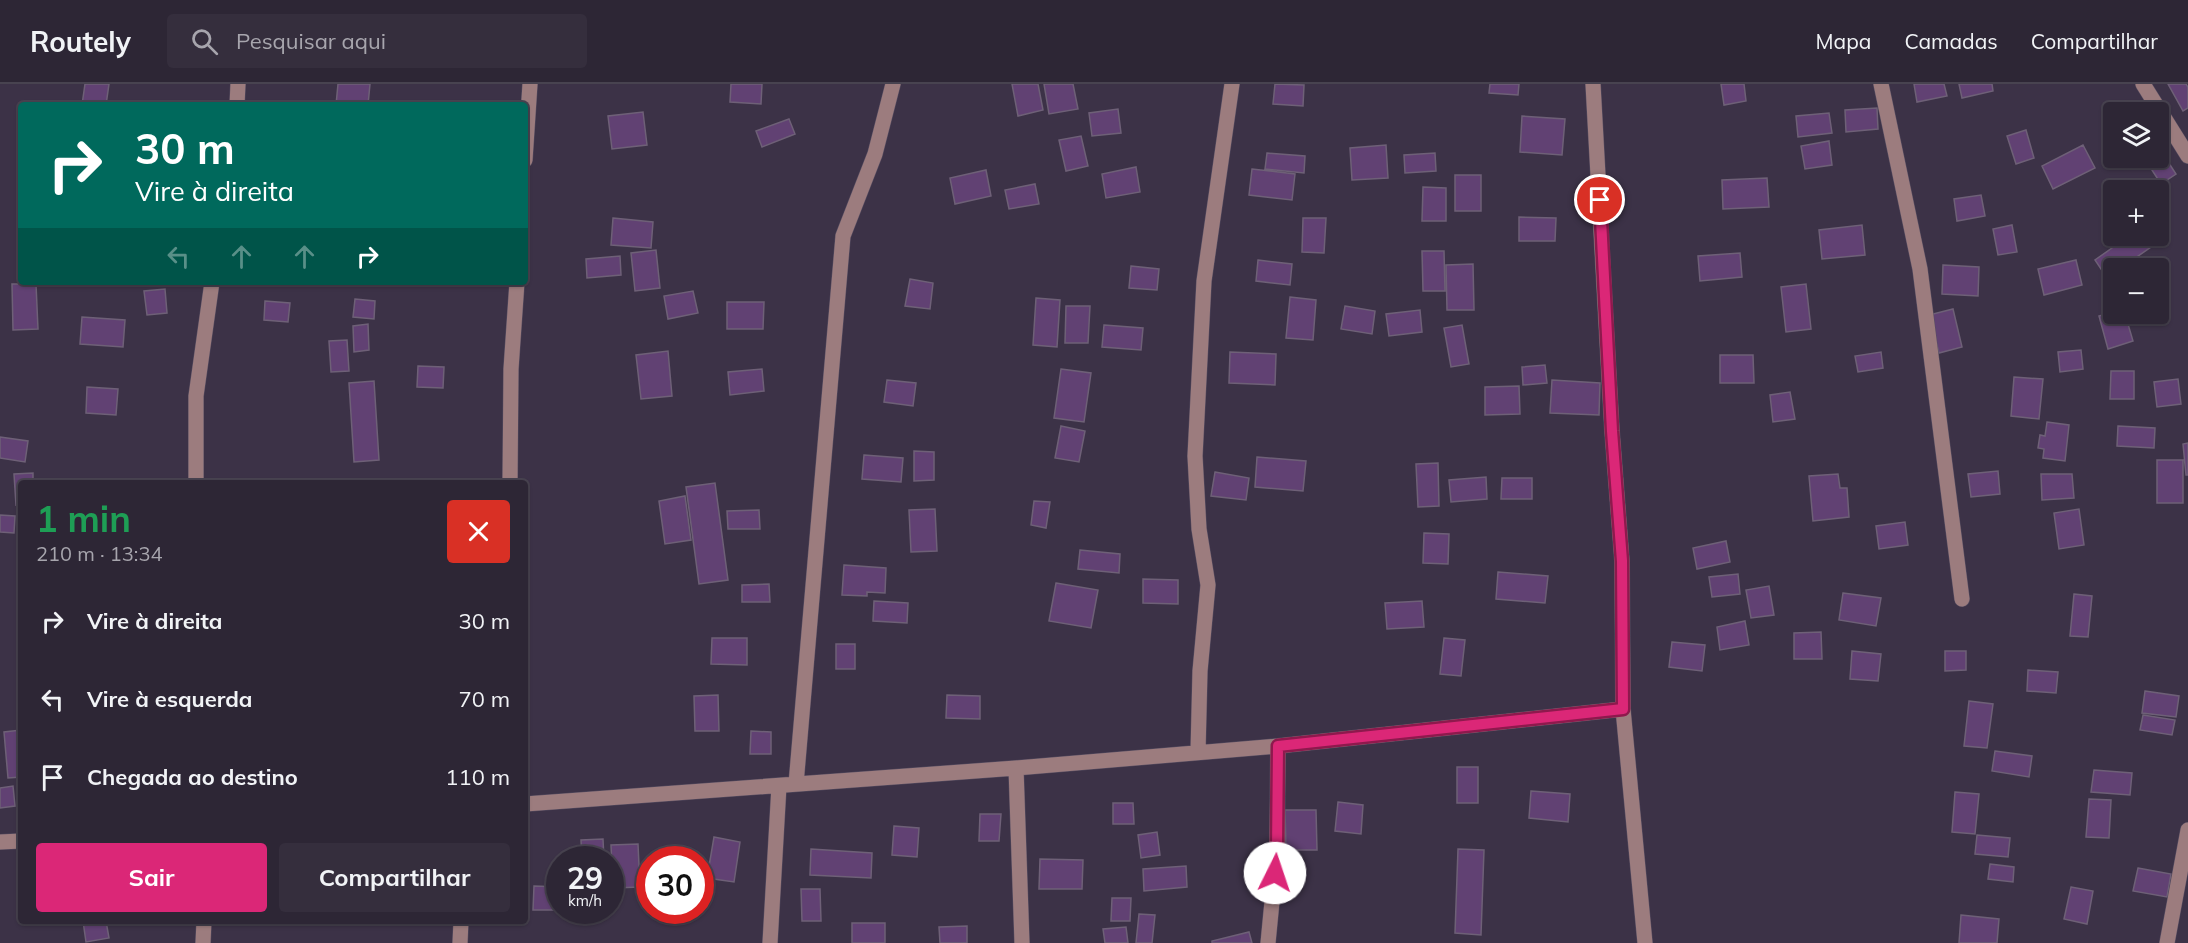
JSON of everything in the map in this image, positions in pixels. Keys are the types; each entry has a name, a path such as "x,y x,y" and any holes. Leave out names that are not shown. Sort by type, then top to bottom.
{"street":[{"path":"237,102 238,84"},
{"path":"528,114 530,84"},
{"path":"796,784 843,236 875,154 893,84"},
{"path":"1198,752 1200,671 1208,585 1199,529 1195,456 1201,328 1204,281 1232,84"},
{"path":"1593,84 1612,431 1622,561 1623,709 1645,943"},
{"path":"1881,84 1920,269 1962,599"},
{"path":"2143,84 2188,156"},
{"path":"196,480 196,396 212,285"},
{"path":"510,480 510,369 517,285"},
{"path":"528,804 1016,768 1278,746 1623,709"},
{"path":"1269,943 1277,850 1278,746"},
{"path":"1016,768 1022,943"},
{"path":"770,943 778,786"},
{"path":"2167,943 2188,830"},
{"path":"0,842 18,841"},
{"path":"203,943 204,924"},
{"path":"460,943 462,924"}],"building":[{"path":"85,84 109,84 106,102 82,102"},
{"path":"338,84 370,84 368,102 336,102"},
{"path":"731,84 762,84 761,104 730,102"},
{"path":"1012,84 1038,84 1043,110 1018,116"},
{"path":"1044,84 1073,84 1078,109 1049,114"},
{"path":"1275,84 1304,85 1303,106 1273,104"},
{"path":"1490,84 1519,84 1518,95 1489,93"},
{"path":"1721,84 1744,84 1746,101 1724,105"},
{"path":"1914,84 1944,84 1947,96 1917,102"},
{"path":"1959,84 1992,84 1993,91 1962,98"},
{"path":"2168,84 2186,84 2188,108 2183,111"},
{"path":"1877,108 1878,129 1846,132 1845,110"},
{"path":"1118,109 1121,133 1092,136 1089,113"},
{"path":"643,112 647,145 612,149 608,116"},
{"path":"1829,113 1832,133 1798,137 1796,116"},
{"path":"1522,116 1565,119 1562,155 1520,152"},
{"path":"789,119 795,134 762,147 756,131"},
{"path":"2026,130 2034,158 2016,164 2007,136"},
{"path":"1081,136 1088,166 1066,171 1059,140"},
{"path":"1829,141 1832,165 1805,169 1801,146"},
{"path":"1386,145 1388,178 1352,180 1350,148"},
{"path":"2083,145 2095,168 2053,189 2042,166"},
{"path":"1267,153 1305,156 1304,173 1265,169"},
{"path":"1435,153 1436,171 1405,173 1404,155"},
{"path":"2169,163 2176,174 2167,180 2158,180 2151,168 2169,168"},
{"path":"1136,167 1140,192 1106,198 1102,174"},
{"path":"1252,169 1295,174 1292,200 1249,195"},
{"path":"986,170 991,196 955,204 950,178"},
{"path":"1455,175 1481,175 1481,211 1455,211"},
{"path":"1767,178 1769,207 1723,209 1722,180"},
{"path":"1035,184 1039,204 1009,209 1005,190"},
{"path":"1423,187 1446,188 1446,221 1422,221"},
{"path":"1981,195 1985,216 1957,221 1954,199"},
{"path":"1519,217 1556,218 1555,241 1519,241"},
{"path":"613,218 653,222 651,248 611,245"},
{"path":"1303,218 1326,218 1324,253 1302,252"},
{"path":"1862,225 1865,255 1822,259 1819,230"},
{"path":"2012,225 2017,252 1998,255 1993,229"},
{"path":"2115,246 2151,247 2135,258 2103,258 2103,272 2095,260"},
{"path":"656,250 660,288 635,291 631,253"},
{"path":"1422,251 1444,251 1445,291 1423,291"},
{"path":"1740,253 1742,277 1700,281 1698,256"},
{"path":"620,256 621,275 587,278 586,259"},
{"path":"1258,260 1292,264 1290,285 1256,281"},
{"path":"2076,260 2082,285 2044,295 2038,269"},
{"path":"1473,264 1474,310 1447,310 1446,265"},
{"path":"1943,265 1979,267 1978,296 1942,294"},
{"path":"1131,266 1159,269 1157,290 1129,288"},
{"path":"910,279 933,283 930,309 905,306"},
{"path":"12,284 36,285 38,329 13,330"},
{"path":"1806,284 1811,329 1786,332 1781,287"},
{"path":"165,289 167,313 147,315 144,291"},
{"path":"693,291 698,313 668,319 664,296"},
{"path":"1290,297 1316,300 1313,340 1286,338"},
{"path":"1036,298 1060,300 1057,347 1033,345"},
{"path":"355,299 375,301 374,319 353,317"},
{"path":"265,301 290,303 288,322 264,320"},
{"path":"727,302 764,302 763,329 727,329"},
{"path":"1066,306 1090,306 1088,343 1065,343"},
{"path":"1345,306 1375,311 1372,334 1341,329"},
{"path":"1953,309 1962,347 1939,353 1929,315"},
{"path":"1420,310 1422,332 1389,336 1386,314"},
{"path":"2103,315 2103,324 2128,324 2133,341 2108,349 2099,316"},
{"path":"82,317 125,320 123,347 80,344"},
{"path":"368,324 369,350 354,352 353,326"},
{"path":"1104,325 1143,328 1141,350 1102,347"},
{"path":"1462,325 1469,364 1451,367 1444,328"},
{"path":"347,340 349,371 331,372 329,341"},
{"path":"2081,350 2083,369 2060,372 2058,352"},
{"path":"668,351 672,396 641,399 636,355"},
{"path":"1230,352 1276,354 1275,385 1229,383"},
{"path":"1881,352 1883,368 1858,372 1855,356"},
{"path":"1720,355 1753,355 1754,383 1720,383"},
{"path":"1545,365 1547,383 1523,385 1522,367"},
{"path":"418,366 444,367 443,388 417,387"},
{"path":"762,369 764,391 730,395 728,372"},
{"path":"1061,369 1091,373 1084,422 1054,418"},
{"path":"2111,371 2134,371 2134,399 2110,399"},
{"path":"2014,377 2043,379 2039,419 2011,416"},
{"path":"2178,379 2181,404 2157,407 2154,382"},
{"path":"887,380 916,383 913,406 884,402"},
{"path":"1552,380 1600,383 1599,415 1550,413"},
{"path":"374,381 379,460 354,462 349,383"},
{"path":"1519,386 1520,414 1485,415 1485,387"},
{"path":"87,387 118,389 116,415 86,413"},
{"path":"1790,392 1795,419 1773,422 1770,395"},
{"path":"2047,422 2069,425 2065,461 2043,458 2044,449 2038,448 2040,435 2045,436"},
{"path":"1061,426 1085,431 1079,462 1055,458"},
{"path":"2118,426 2155,428 2154,448 2117,446"},
{"path":"0,437 28,441 25,462 0,458"},
{"path":"2188,443 2188,475 2186,475 2183,444"},
{"path":"914,451 934,452 934,480 914,481"},
{"path":"864,455 903,458 901,482 862,479"},
{"path":"1257,457 1306,461 1303,491 1255,487"},
{"path":"2157,460 2183,460 2183,503 2157,503"},
{"path":"1438,463 1439,506 1418,507 1416,464"},
{"path":"1998,471 2000,494 1971,497 1968,474"},
{"path":"1215,472 1249,478 1246,500 1211,496"},
{"path":"33,473 33,480 18,480 18,505 16,505 14,474"},
{"path":"1838,474 1840,488 1847,488 1849,517 1813,521 1809,476"},
{"path":"2041,474 2072,474 2074,498 2042,500"},
{"path":"1486,477 1487,499 1451,502 1449,480"},
{"path":"1502,478 1532,478 1532,499 1501,499"},
{"path":"715,483 728,580 699,584 686,487"},
{"path":"685,496 691,540 665,544 659,501"},
{"path":"1034,501 1050,502 1046,528 1031,525"},
{"path":"935,509 937,551 911,552 909,510"},
{"path":"2079,509 2084,545 2059,549 2054,513"},
{"path":"759,510 760,529 728,529 727,511"},
{"path":"0,515 15,516 14,533 0,532"},
{"path":"1905,522 1908,545 1879,549 1876,526"},
{"path":"1424,533 1449,534 1448,564 1423,563"},
{"path":"1726,541 1730,562 1697,569 1693,548"},
{"path":"1080,550 1120,554 1119,573 1078,569"},
{"path":"844,565 886,568 885,593 867,592 867,596 842,595"},
{"path":"1498,572 1548,576 1545,603 1496,599"},
{"path":"1738,574 1740,594 1712,597 1709,577"},
{"path":"1143,579 1178,580 1178,604 1143,603"},
{"path":"1056,583 1098,590 1091,628 1049,621"},
{"path":"769,584 770,602 742,602 742,585"},
{"path":"1769,586 1774,615 1751,618 1746,590"},
{"path":"1843,593 1881,598 1876,626 1839,620"},
{"path":"2074,594 2092,596 2088,637 2070,636"},
{"path":"874,601 908,603 907,623 873,621"},
{"path":"1422,601 1424,627 1387,629 1385,603"},
{"path":"1745,621 1749,645 1720,650 1717,627"},
{"path":"1821,632 1822,659 1794,659 1794,633"},
{"path":"712,638 747,638 747,665 711,664"},
{"path":"1444,638 1465,640 1461,676 1440,674"},
{"path":"1672,642 1705,645 1702,671 1669,667"},
{"path":"836,644 855,644 855,669 836,669"},
{"path":"1852,651 1881,654 1878,681 1850,679"},
{"path":"1945,651 1966,651 1966,670 1945,671"},
{"path":"2028,670 2058,672 2056,693 2027,691"},
{"path":"2145,691 2179,696 2176,717 2142,713"},
{"path":"718,695 719,731 695,731 694,696"},
{"path":"947,695 980,696 980,719 946,718"},
{"path":"1969,701 1993,704 1987,748 1964,746"},
{"path":"2143,715 2175,720 2172,735 2140,730"},
{"path":"18,730 18,777 8,778 4,732"},
{"path":"751,731 771,732 771,754 750,754"},
{"path":"1995,751 2032,756 2029,777 1992,771"},
{"path":"1457,767 1478,767 1478,803 1457,803"},
{"path":"2094,770 2132,773 2130,795 2091,792"},
{"path":"13,786 15,806 0,808 0,788"},
{"path":"1531,791 1570,794 1568,822 1529,818"},
{"path":"1955,792 1979,794 1975,834 1952,832"},
{"path":"2089,799 2111,800 2109,838 2086,837"},
{"path":"1338,802 1363,805 1361,834 1335,831"},
{"path":"1113,803 1133,803 1134,824 1113,824"},
{"path":"1285,810 1316,810 1317,850 1286,850"},
{"path":"980,814 1001,814 999,841 979,841"},
{"path":"894,826 919,828 917,857 892,855"},
{"path":"1157,832 1160,855 1141,858 1138,835"},
{"path":"1977,835 2010,838 2008,857 1975,854"},
{"path":"714,837 740,842 734,882 714,879"},
{"path":"603,839 603,846 581,846 581,840"},
{"path":"638,844 636,846 636,887 624,888 624,846 611,845"},
{"path":"811,849 872,853 871,878 810,875"},
{"path":"1458,849 1484,850 1481,935 1455,933"},
{"path":"1040,859 1083,860 1082,889 1039,889"},
{"path":"1990,864 2014,867 2013,882 1988,879"},
{"path":"1186,866 1187,887 1144,891 1143,869"},
{"path":"2138,868 2171,874 2167,897 2133,891"},
{"path":"534,886 546,886 546,910 533,910"},
{"path":"2071,887 2093,891 2087,924 2064,919"},
{"path":"801,889 820,889 821,921 802,921"},
{"path":"1112,898 1131,898 1130,921 1111,921"},
{"path":"1139,914 1155,915 1152,943 1136,943"},
{"path":"1961,915 1999,919 1997,943 1959,943"},
{"path":"852,923 885,923 885,943 852,943"},
{"path":"83,924 107,924 109,938 86,942"},
{"path":"967,926 967,943 940,943 939,927"},
{"path":"1126,927 1128,943 1105,943 1103,929"},
{"path":"1249,932 1252,943 1212,943 1212,941"}],"route":[{"path":"1275,873 1278,746 1623,709 1622,561 1612,431 1600,200"}]}
